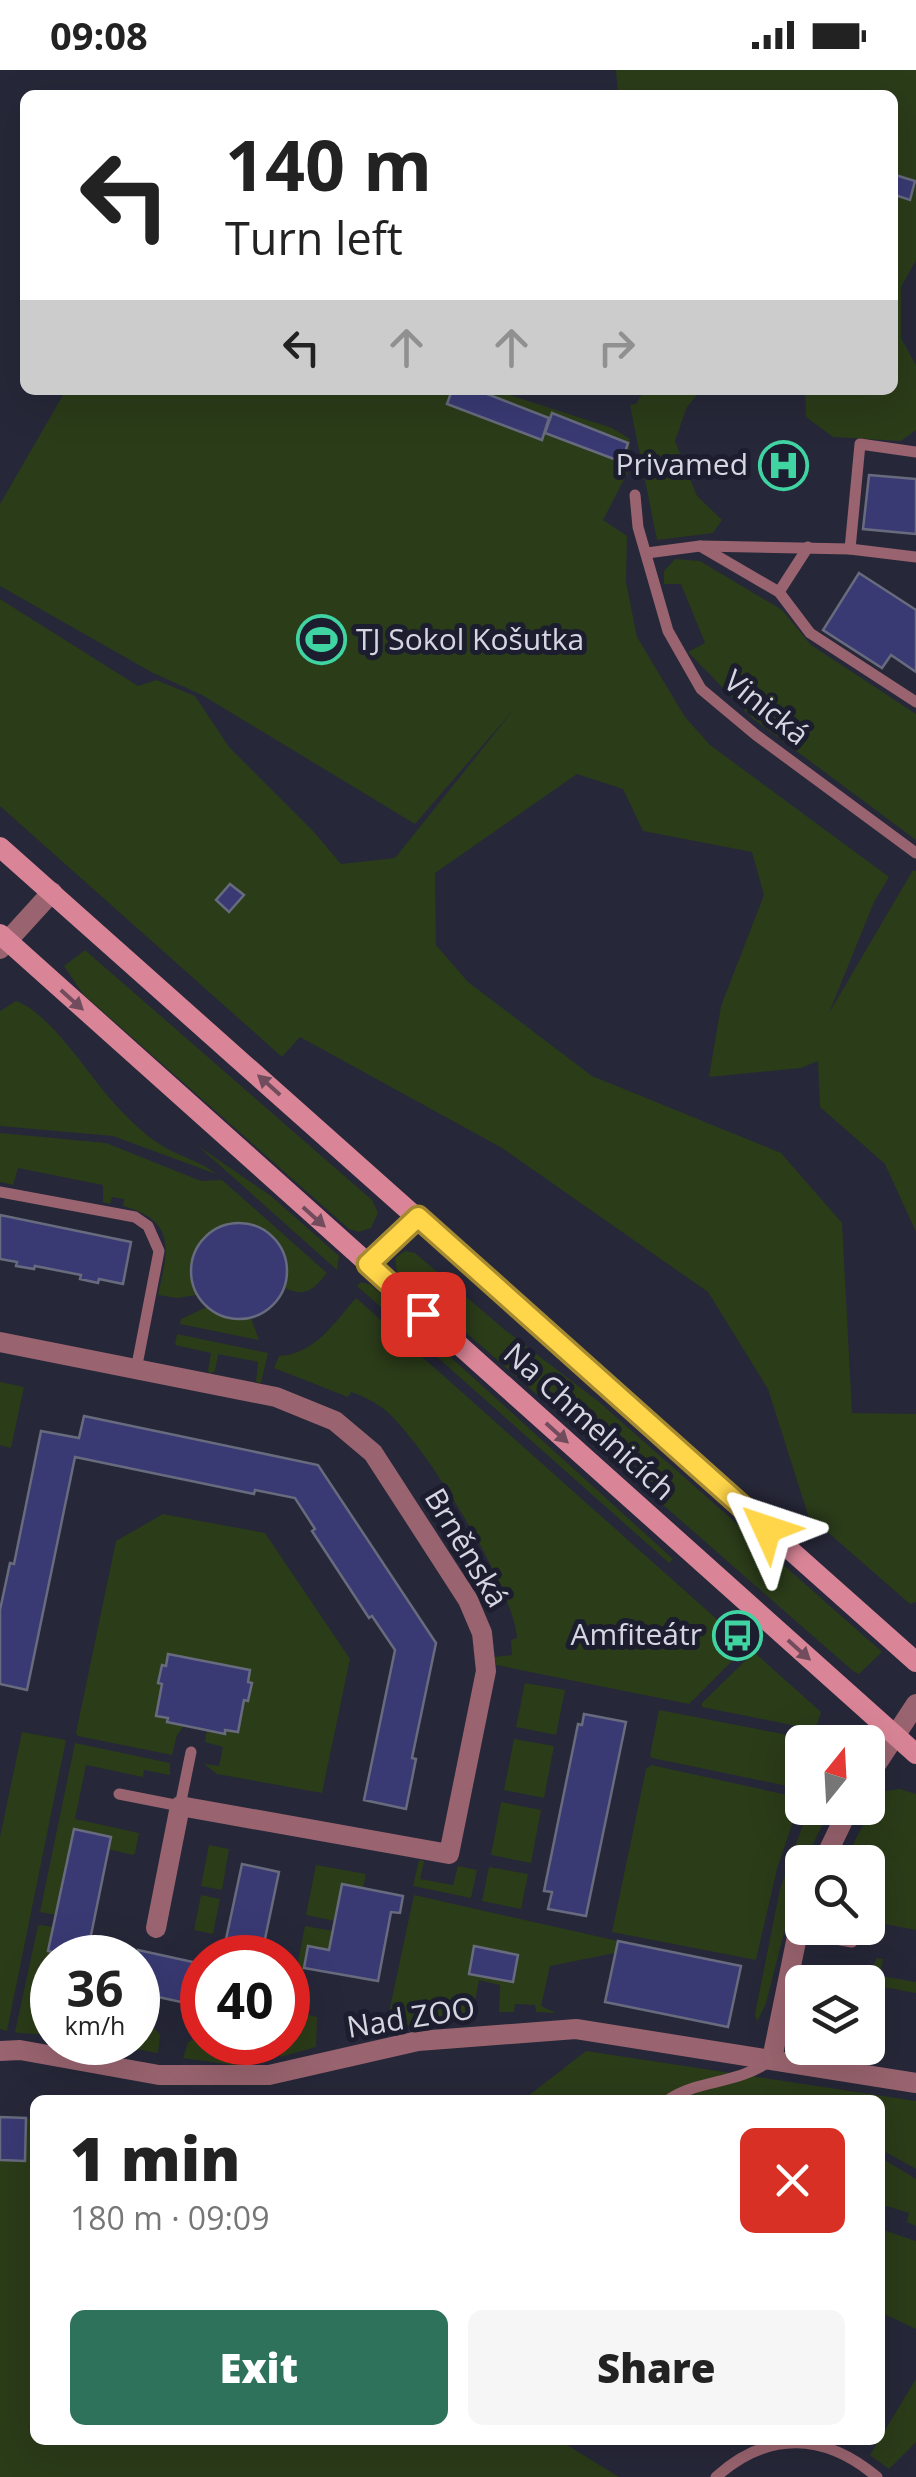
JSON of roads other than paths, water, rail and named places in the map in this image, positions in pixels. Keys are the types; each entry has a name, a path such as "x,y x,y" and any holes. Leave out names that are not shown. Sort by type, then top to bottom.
{"street":[{"name":"Na Chmelnicích","path":"0,847 916,1662"},
{"path":"2,942 52,892"},
{"name":"Na Chmelnicích","path":"2,942 916,1754"},
{"name":"Brněnská","path":"0,1342 276,1398 335,1420 373,1452 468,1600 482,1633 486,1671 449,1854 180,1806"},
{"path":"885,1749 916,1704"},
{"path":"156,1928 180,1806"},
{"path":"772,2060 794,1945"},
{"name":"Nad ZOO","path":"0,2050 159,2074 269,2075 418,2042 576,2030 916,2083"}],"lane":[{"path":"850,548 860,444 916,452"},
{"name":"Vinická","path":"635,495 638,526 668,631 701,688 756,735 916,854"},
{"path":"648,553 700,546 808,547 916,557"},
{"path":"700,546 779,592 810,633 916,702"},
{"path":"779,592 808,547"},
{"path":"0,1192 135,1217 148,1226 159,1251 136,1370"},
{"path":"368,1264 418,1217"},
{"path":"119,1794 180,1806 191,1752"},
{"path":"680,2095 736,2080 772,2060"},
{"path":"716,2477 756,2450 782,2445"},
{"path":"811,2445 842,2452 877,2477"}],"place":[{"name":"Privamed","path":"783,465"},
{"name":"TJ Sokol Košutka","path":"321,640"},
{"name":"Amfiteátr","path":"737,1635"}]}
